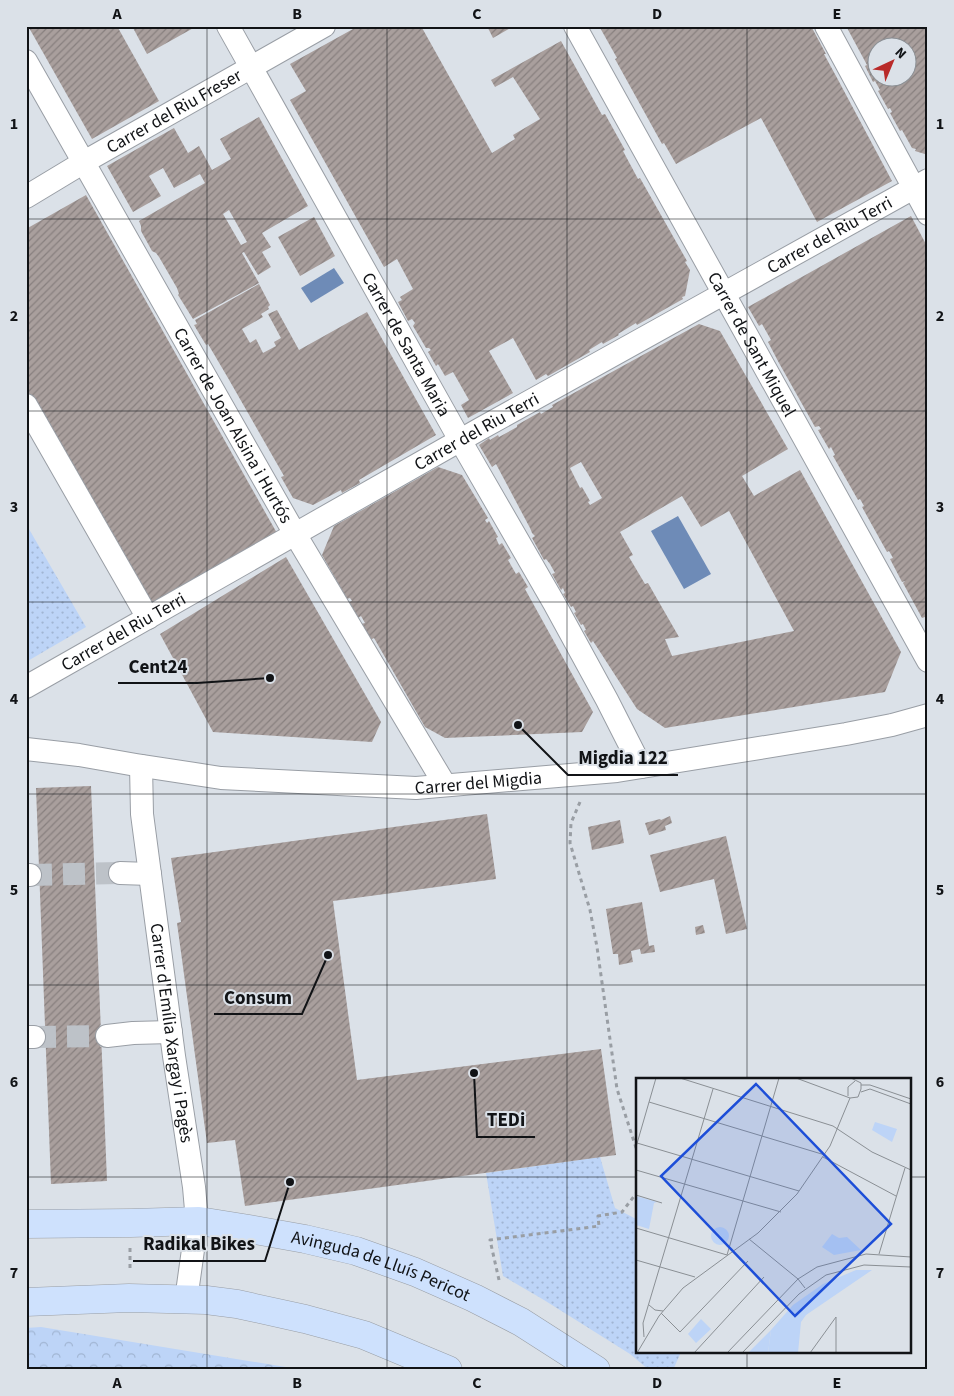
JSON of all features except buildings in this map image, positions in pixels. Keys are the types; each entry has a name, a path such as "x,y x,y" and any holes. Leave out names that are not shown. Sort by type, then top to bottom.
{"street":[{"name":"Carrer de Santa Maria","path":"228,26 460,440 559,612 607,700 641,768"},
{"name":"Carrer del Riu Freser","path":"26,198 84,162 324,26"},
{"name":"Carrer de Sant Miquel","path":"575,26 928,661"},
{"path":"826,26 921,184 928,214"},
{"name":"Carrer de Joan Alsina i Hurtós","path":"26,61 295,534 445,785"},
{"name":"Carrer del Riu Terri","path":"26,687 460,440 921,184"},
{"path":"26,405 148,618"},
{"name":"Carrer del Migdia","path":"26,749 79,755 222,778 416,788 641,768 846,734 928,715"},
{"name":"Carrer d'Emília Xargay i Pagès","path":"141,766 142,814 198,1221 186,1300"},
{"path":"120,873 150,874"},
{"path":"107,1036 171,1032"},
{"name":"Avinguda de Lluís Pericot","path":"26,1224 198,1221 249,1229 356,1251 415,1272 474,1298 521,1322 596,1370"},
{"path":"26,1302 129,1298 206,1300 237,1304 305,1319 364,1336 448,1370"}],"path":[{"path":"580,802 571,824 570,843 590,910 617,1090 636,1148"},
{"path":"506,1314 490,1240 599,1226 598,1216 622,1212 636,1194"},
{"path":"130,1246 130,1281"}],"green space":[{"path":"26,524 86,627 26,662"},
{"path":"600,1157 615,1208 636,1219 636,1354 680,1354 673,1370 649,1370 630,1354 503,1276 486,1173"},
{"path":"41,1327 304,1370 26,1370 26,1328"}],"shaded area":[{"path":"334,268 344,283 311,303 301,288"},
{"path":"678,516 711,574 684,589 651,531"}],"tunnel":[{"path":"30,875 120,873"},
{"path":"34,1037 107,1036"}],"place":[{"name":"Cent24","path":"270,678"},
{"name":"Migdia 122","path":"518,725"},
{"name":"Consum","path":"328,955"},
{"name":"TEDi","path":"474,1073"},
{"name":"Radikal Bikes","path":"290,1182"}]}
